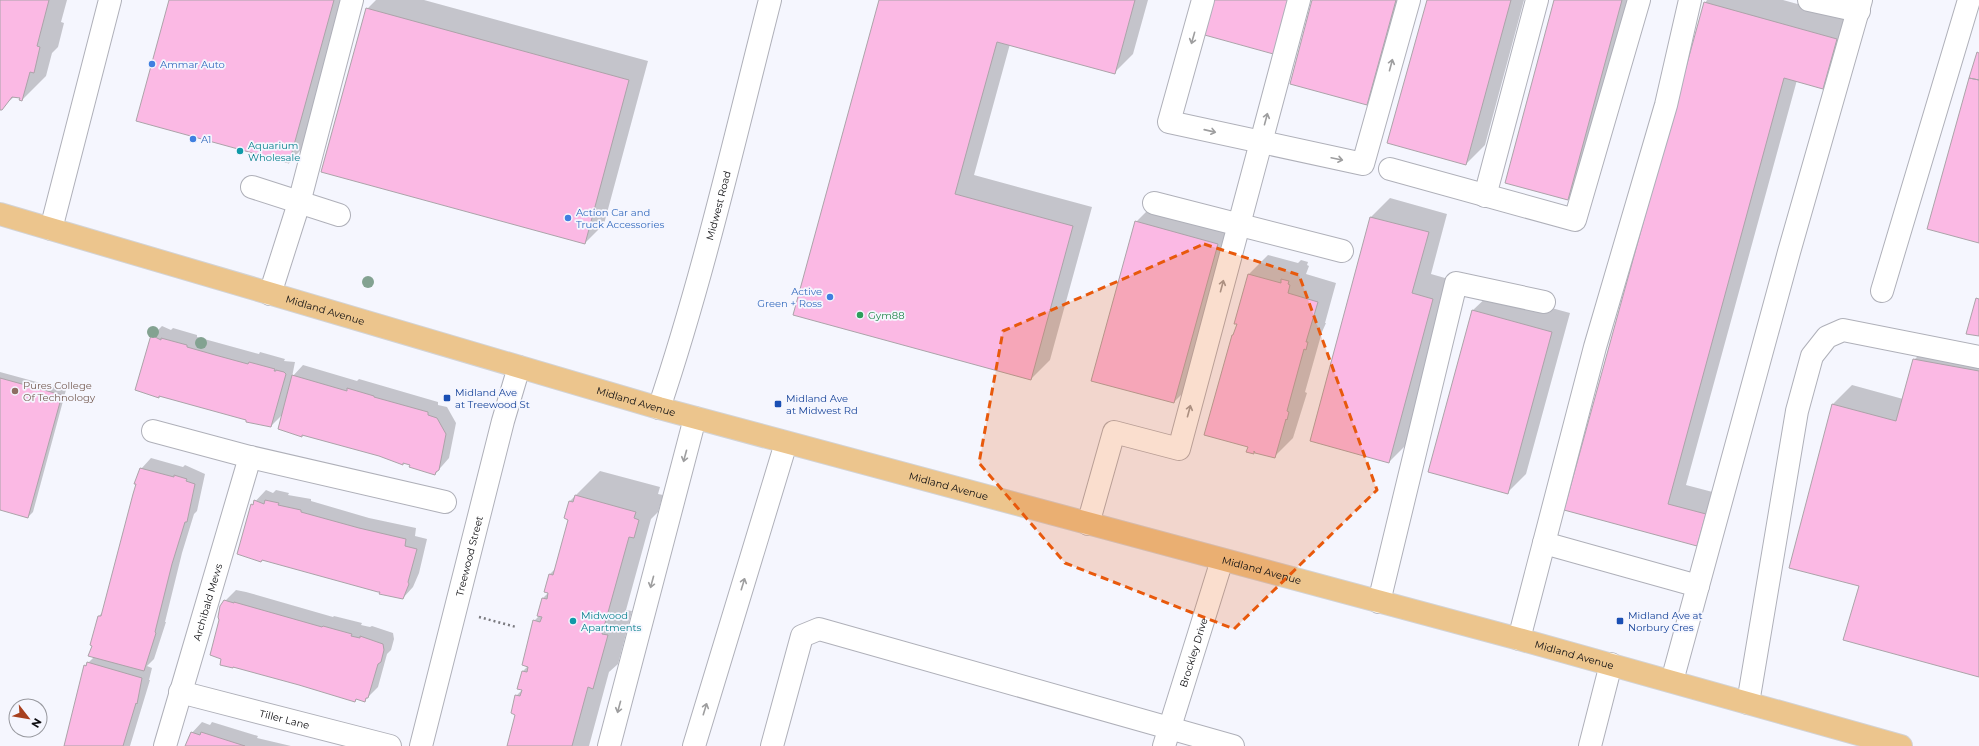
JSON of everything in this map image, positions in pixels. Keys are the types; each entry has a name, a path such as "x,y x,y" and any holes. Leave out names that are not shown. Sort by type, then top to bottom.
{"main road":[{"name":"Midland Avenue","path":"0,214 659,408 1611,664 1901,746"}],"street":[{"path":"51,229 110,0"},
{"path":"270,294 299,203 352,0"},
{"name":"Midwest Road","path":"659,408 681,344 711,236 770,0"},
{"path":"1203,0 1169,122 1260,143 1363,164 1409,0"},
{"path":"1088,524 1114,432 1179,449 1299,0"},
{"path":"1485,196 1537,0"},
{"path":"1390,169 1575,220 1639,0"},
{"path":"1519,639 1595,347 1666,105 1690,0"},
{"path":"1672,681 1789,252 1860,5 1809,0"},
{"path":"1882,291 1969,0"},
{"path":"252,188 339,215"},
{"path":"1154,203 1342,251"},
{"path":"1379,602 1456,282 1544,302"},
{"path":"1748,703 1797,411 1812,356 1827,337 1843,330 1979,357"},
{"name":"Treewood Street","path":"421,746 503,421 519,367"},
{"path":"609,746 695,418"},
{"path":"153,431 250,457 445,502"},
{"path":"694,746 786,443"},
{"name":"Archibald Mews","path":"165,746 250,457"},
{"path":"1544,543 1698,586"},
{"name":"Brockley Drive","path":"1167,737 1222,560"},
{"path":"772,746 802,636 819,630 1167,737 1233,746"},
{"path":"1590,746 1611,664"},
{"name":"Tiller Lane","path":"180,692 390,746"}],"path":[{"path":"455,610 516,626"}],"highlighted area":[{"path":"1204,244 1299,275 1377,490 1234,629 1065,563 979,463 1003,331"}],"building":[{"path":"0,0 49,0 37,46 40,47 34,73 30,72 22,101 19,100 20,98 12,97 2,110 0,110"},
{"path":"169,0 334,0 289,163 136,121"},
{"path":"879,0 1135,0 1115,74 997,42 955,194 1073,226 1031,380 793,315"},
{"path":"1210,0 1292,0 1277,55 1201,34"},
{"path":"1312,0 1396,0 1367,105 1290,84"},
{"path":"1427,0 1511,0 1466,165 1387,143"},
{"path":"1554,0 1622,0 1568,200 1505,183"},
{"path":"1704,2 1837,39 1823,89 1784,78 1668,504 1706,514 1697,546 1564,510"},
{"path":"366,8 629,80 585,244 321,172"},
{"path":"1977,52 1979,53 1979,80 1969,78"},
{"path":"1969,78 1979,80 1979,243 1927,229"},
{"path":"1370,217 1429,232 1412,293 1433,299 1389,463 1310,441"},
{"path":"1135,221 1218,244 1174,403 1091,381"},
{"path":"1248,274 1281,283 1281,279 1289,281 1288,284 1290,285 1288,293 1318,302 1306,342 1308,342 1306,350 1304,349 1287,411 1289,412 1287,420 1286,419 1275,458 1255,453 1254,451 1254,454 1246,452 1248,447 1204,435 1232,335 1237,324 1234,324"},
{"path":"1976,298 1979,299 1979,336 1966,334"},
{"path":"1472,310 1552,332 1508,494 1428,472"},
{"path":"151,335 161,340 161,338 215,355 248,364 249,362 275,369 274,371 284,372 286,374 271,427 246,422 246,420 159,396 159,398 135,390"},
{"path":"1913,359 1979,371 1979,677 1843,640 1859,586 1789,568 1832,404 1896,421"},
{"path":"292,375 347,391 347,388 428,412 428,415 437,418 446,434 439,470 435,475 409,467 410,465 403,463 403,465 379,456 302,435 302,437 278,429"},
{"path":"0,378 62,395 28,518 0,510"},
{"path":"140,468 174,477 174,475 187,479 186,481 195,484 187,522 185,522 172,564 155,632 156,633 144,671 88,656 92,646 90,645 98,616 101,616 136,484 134,484"},
{"name":"Midwood Apartments","path":"575,495 636,512 634,518 639,520 634,538 629,537 602,634 608,635 593,689 588,687 572,746 507,746 515,715 511,713 515,695 520,696 522,690 517,689 522,671 527,672 528,667 522,665 533,620 540,622 542,617 537,616 542,598 547,599 548,593 544,592 549,574 553,575 568,520 564,518 569,501 573,502"},
{"path":"254,500 264,504 265,500 279,503 278,505 301,510 301,512 406,539 405,546 417,549 408,582 409,584 403,599 379,594 380,592 262,560 261,562 237,554 251,504 253,505"},
{"path":"224,600 352,634 351,636 360,638 360,636 383,644 384,650 381,662 378,664 368,698 366,698 365,702 356,699 355,702 299,685 233,667 220,665 221,659 210,655 219,620 218,617 220,606"},
{"path":"87,662 142,678 137,704 136,703 123,746 64,746 84,665 86,666"},
{"path":"191,732 200,735 201,732 245,746 185,746"}],"place":[{"name":"Ammar Auto","path":"152,64"},
{"name":"A1","path":"193,139"},
{"name":"Aquarium Wholesale","path":"240,151"},
{"name":"Action Car and Truck Accessories","path":"568,218"},
{"name":"Active Green + Ross","path":"830,297"},
{"name":"Gym88","path":"860,315"},
{"name":"Pures College Of Technology","path":"15,391"},
{"name":"Midland Ave at Treewood St","path":"447,398"},
{"name":"Midland Ave at Midwest Rd","path":"778,404"},
{"name":"Midwood Apartments","path":"573,621"},
{"name":"Midland Ave at Norbury Cres","path":"1620,621"}]}
